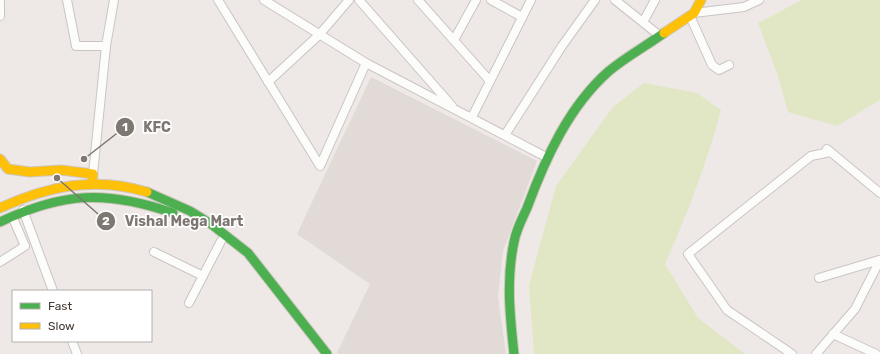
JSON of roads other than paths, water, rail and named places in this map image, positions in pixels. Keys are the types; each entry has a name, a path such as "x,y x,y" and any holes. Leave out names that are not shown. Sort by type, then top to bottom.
{"main road":[{"path":"514,354 510,320 509,278 514,241 530,197 562,130 585,97 610,71 692,15 701,0"},
{"path":"0,159 8,169 30,172 61,170 145,192 180,205 215,226 249,254 294,309 327,354"},
{"path":"0,208 23,197 93,179"},
{"path":"0,222 23,210 72,197 115,197 162,208 181,216 221,241 250,267 276,298 317,354"}],"street":[{"path":"67,0 76,46 106,46"},
{"path":"93,179 106,46 114,0"},
{"path":"218,0 320,166 366,63"},
{"path":"264,0 366,63 548,158"},
{"path":"268,82 319,35 349,0"},
{"path":"358,0 455,109"},
{"path":"454,40 476,0"},
{"path":"491,0 522,17"},
{"path":"472,118 531,0"},
{"path":"505,135 562,46 596,0"},
{"path":"615,0 660,36"},
{"path":"643,22 655,0"},
{"path":"729,65 720,70 712,65 692,15 744,7 759,0"},
{"path":"421,1 490,80"},
{"path":"0,2 0,16"},
{"path":"792,354 727,310 688,254 811,156 828,150 880,193"},
{"path":"23,210 53,290"},
{"path":"0,262 25,246 12,216"},
{"path":"189,303 221,241"},
{"path":"154,252 203,276"},
{"path":"819,278 880,260"},
{"path":"816,354 856,309 880,260"},
{"path":"834,334 876,354"},
{"path":"72,342 77,354"}],"place":[{"name":"KFC","path":"84,159"},
{"name":"Vishal Mega Mart","path":"57,178"}]}
